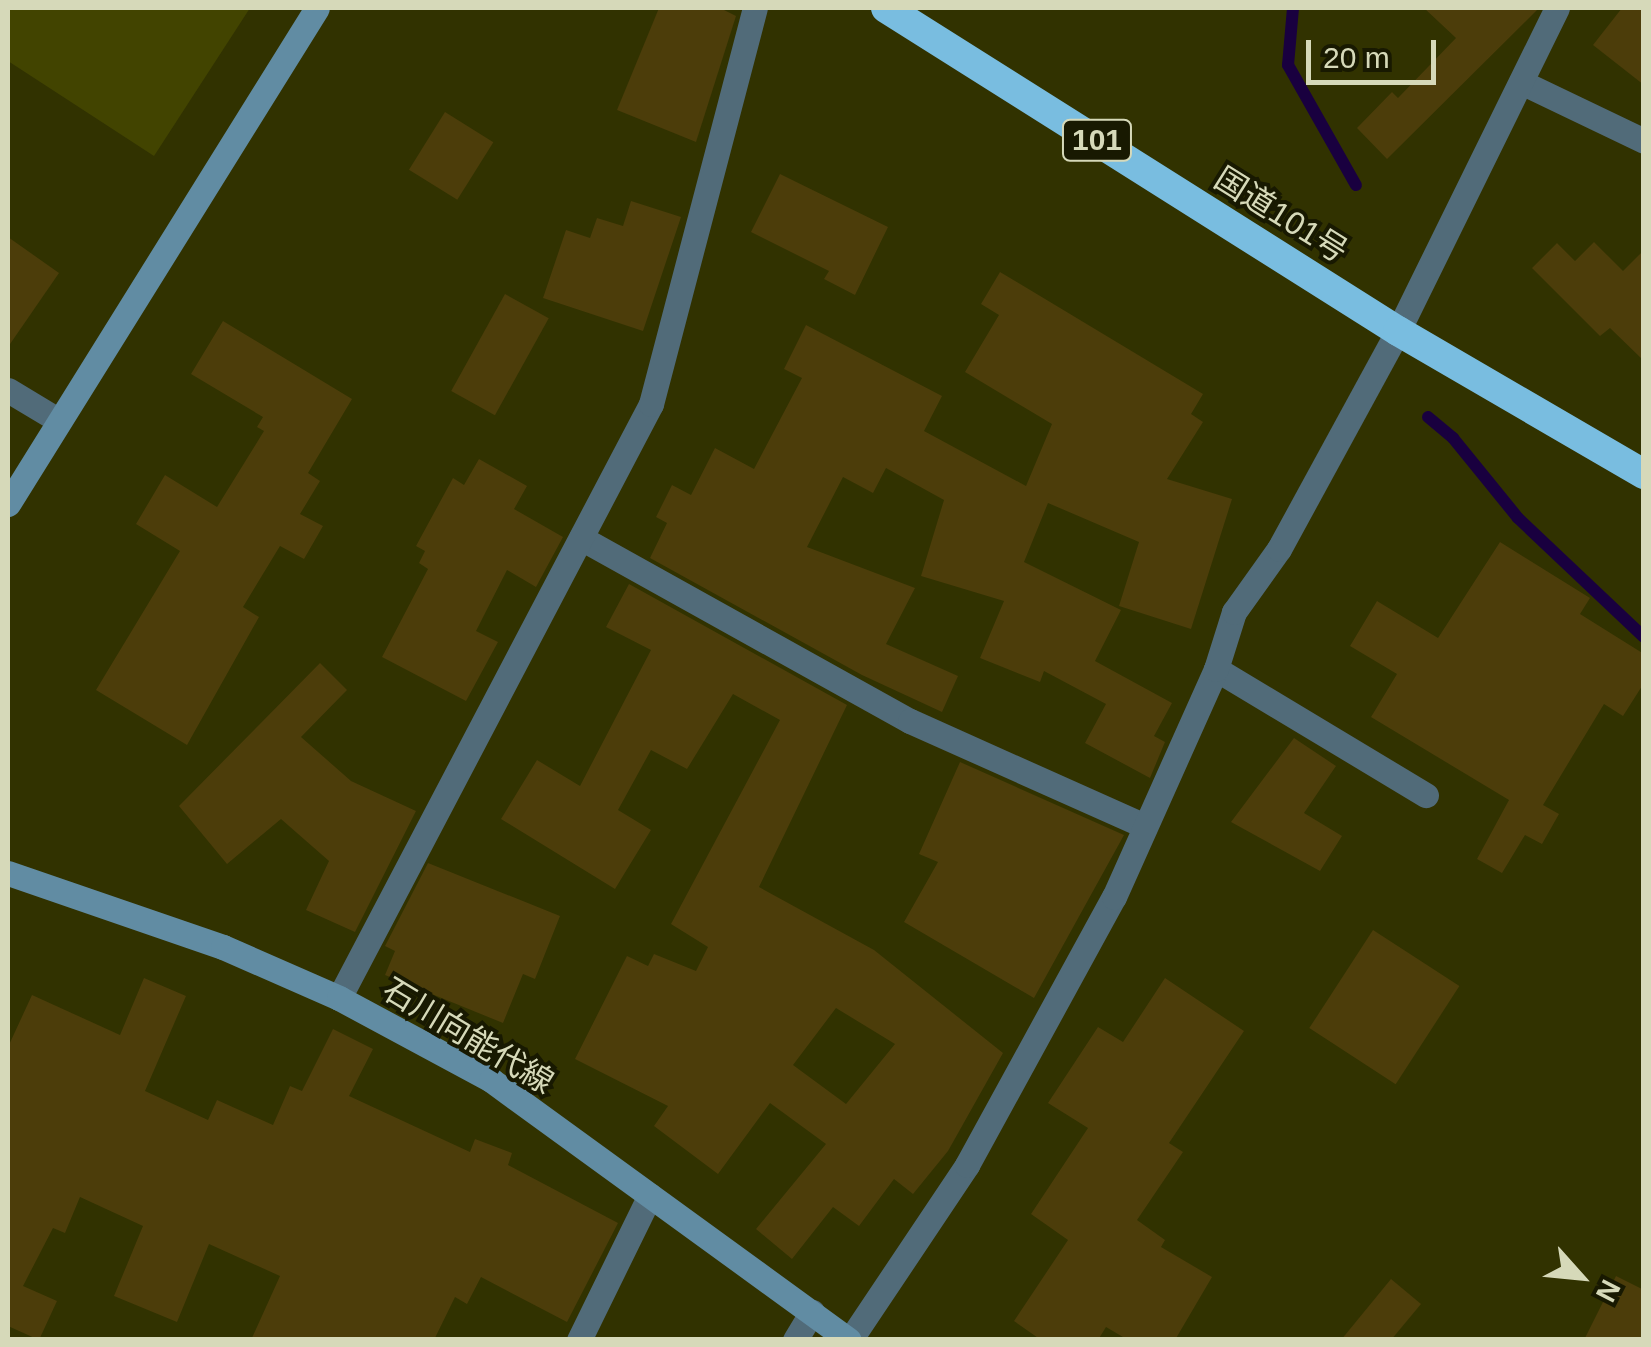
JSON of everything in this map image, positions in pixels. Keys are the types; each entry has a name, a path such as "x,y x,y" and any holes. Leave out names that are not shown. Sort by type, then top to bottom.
{"highway":[{"name":"国道101号","path":"886,8 1398,331 1644,474"}],"main road":[{"path":"8,504 317,8"},
{"name":"石川向能代線","path":"8,872 223,947 339,998 491,1080 849,1340"}],"street":[{"path":"339,998 651,404 754,8"},
{"path":"849,1340 967,1165 1114,896 1216,670 1234,612 1279,549 1398,331 1557,8"},
{"path":"1521,82 1644,141"},
{"path":"8,390 58,420"},
{"path":"581,538 910,721 1146,826"},
{"path":"1216,670 1426,795"},
{"path":"579,1340 650,1195"},
{"path":"795,1340 812,1312"}],"shaded area":[{"path":"8,8 250,8 154,156 8,61"}],"building":[{"path":"659,8 720,8 736,16 696,142 617,110"},
{"path":"1424,8 1539,8 1387,159 1357,128 1392,92 1398,98 1456,38"},
{"path":"1622,8 1644,8 1644,85 1593,45"},
{"path":"445,112 493,142 457,200 409,170"},
{"path":"780,174 888,227 855,295 824,279 829,271 751,232"},
{"path":"631,201 681,217 643,331 543,298 566,230 590,238 597,218 623,226"},
{"path":"8,237 59,273 8,347"},
{"path":"1594,242 1623,271 1644,250 1644,361 1610,328 1600,336 1532,268 1557,243 1575,261"},
{"path":"1000,272 1203,394 1191,414 1203,422 1167,479 1232,499 1191,629 1119,606 1139,542 1048,503 1024,562 1121,610 1095,661 1172,703 1154,736 1165,742 1150,778 1085,743 1106,704 1044,671 1040,682 980,658 1004,601 921,576 944,500 886,468 873,493 843,477 807,547 915,588 886,644 958,676 942,712 862,675 650,558 667,523 656,517 672,485 691,495 715,448 754,469 802,378 784,369 806,325 942,396 924,431 1026,486 1052,424 965,372 999,315 981,304"},
{"path":"505,294 549,318 495,415 451,391"},
{"path":"223,321 352,399 308,473 320,481 300,514 323,526 304,559 280,546 243,607 259,617 187,745 96,690 180,551 136,524 165,475 217,507 264,431 257,427 263,417 191,374"},
{"path":"479,459 527,486 514,509 563,537 536,587 507,570 476,631 498,642 466,701 382,657 428,569 419,563 425,551 416,546 453,478 464,485"},
{"path":"1500,542 1590,598 1580,614 1644,654 1644,683 1623,716 1604,704 1543,805 1559,814 1542,844 1525,835 1502,873 1477,859 1509,800 1371,717 1397,674 1350,646 1377,601 1438,638"},
{"path":"629,584 847,705 759,887 874,950 1003,1053 948,1151 913,1194 894,1179 859,1226 833,1207 792,1259 756,1229 826,1144 770,1103 718,1174 654,1126 668,1106 575,1059 627,956 648,966 654,954 696,971 708,947 671,924 780,720 733,694 687,769 651,750 618,810 651,830 615,889 501,819 537,760 580,786 651,650 606,627","holes":["836,1008 895,1044 846,1104 793,1065"]},
{"path":"320,663 347,690 301,737 351,781 416,811 355,932 306,910 329,861 281,819 227,864 179,806"},
{"path":"1294,738 1336,766 1304,813 1342,836 1320,871 1231,822"},
{"path":"960,762 1124,835 1034,998 904,922 938,862 919,854"},
{"path":"428,863 560,916 535,979 523,974 503,1023 385,975 395,951 385,946"},
{"path":"1373,930 1459,986 1396,1084 1309,1028"},
{"path":"144,978 186,996 145,1091 208,1120 217,1100 273,1125 290,1086 302,1091 333,1029 373,1049 349,1096 470,1152 475,1139 512,1153 508,1165 618,1223 567,1322 481,1277 467,1304 455,1297 434,1340 251,1340 280,1276 209,1244 177,1322 114,1296 143,1226 80,1197 65,1233 53,1228 23,1286 57,1301 39,1340 8,1326 8,1047 32,995 120,1035"},
{"path":"1165,978 1244,1031 1169,1143 1183,1152 1137,1220 1165,1240 1161,1247 1212,1277 1175,1340 1128,1340 1106,1327 1098,1340 1041,1340 1014,1321 1068,1240 1031,1214 1088,1128 1048,1103 1098,1027 1123,1042"},
{"path":"1616,1276 1644,1290 1644,1340 1584,1340"},
{"path":"1391,1279 1421,1304 1391,1340 1341,1340"}],"waterway":[{"path":"1293,8 1288,65 1356,185"},
{"path":"1428,417 1453,438 1518,518 1644,637"}]}
